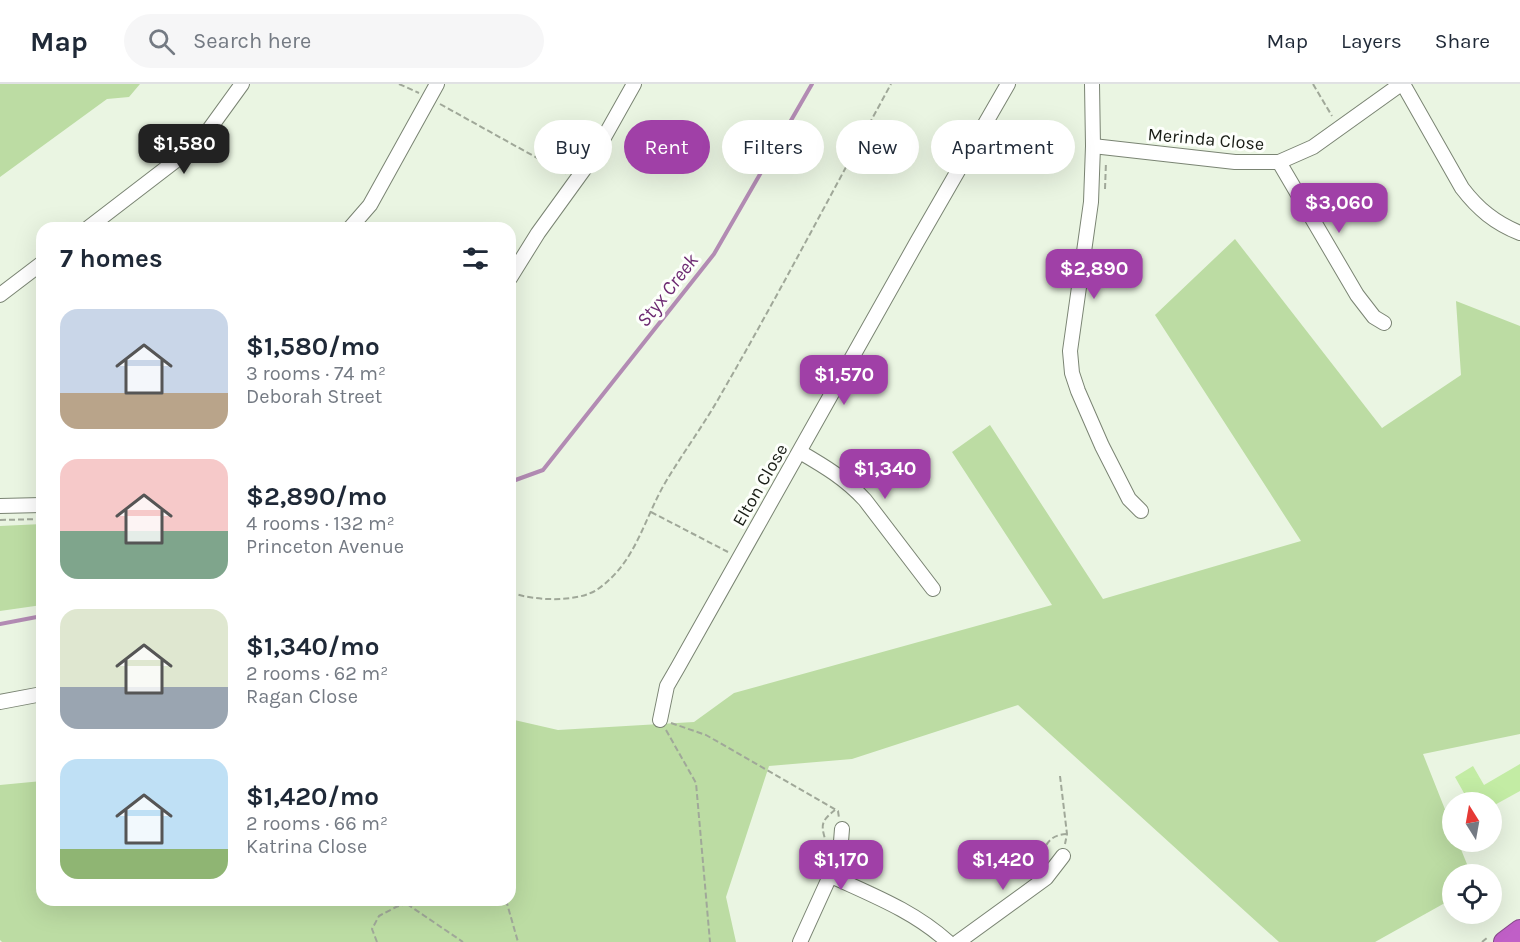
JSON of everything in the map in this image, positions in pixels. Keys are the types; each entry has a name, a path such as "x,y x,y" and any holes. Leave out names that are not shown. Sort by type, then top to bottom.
{"highway":[{"path":"1504,942 1520,930"}],"street":[{"path":"96,222 200,142 242,84"},
{"path":"355,222 370,205 437,84"},
{"path":"516,268 592,157 634,84"},
{"name":"Elton Close","path":"660,720 667,686 1008,84"},
{"path":"1092,84 1091,202 1070,351 1072,373 1118,482 1128,499 1141,511"},
{"path":"1402,84 1473,203 1489,217 1520,233"},
{"name":"Merinda Close","path":"1093,146 1234,162 1279,162 1313,147 1402,84"},
{"path":"1279,162 1357,295 1374,318 1384,322"},
{"path":"0,295 36,268"},
{"path":"800,452 840,476 853,487 933,589"},
{"path":"0,506 36,505"},
{"path":"0,702 36,695"},
{"path":"800,942 840,854 842,829"},
{"path":"958,942 1047,878 1063,856"},
{"path":"831,876 910,912 934,928 948,942"}],"path":[{"path":"399,84 429,98 576,180"},
{"path":"516,594 567,599 581,597 609,581 625,564 643,532 665,483 715,404 891,84"},
{"path":"1313,84 1340,129"},
{"path":"1104,194 1106,162"},
{"path":"651,512 731,554"},
{"path":"0,520 36,519"},
{"path":"660,720 696,783 710,942"},
{"path":"660,720 706,735 838,811 842,829"},
{"path":"1060,776 1067,834 1063,856"},
{"path":"828,853 822,827 825,818 834,810"},
{"path":"377,942 372,929 379,916 402,906"},
{"path":"410,906 463,942"},
{"path":"508,906 518,942"}],"green space":[{"path":"0,84 140,84 129,97 107,99 0,177"},
{"path":"1235,239 1382,428 1461,375 1456,301 1520,326 1520,734 1423,754 1442,802 1442,852 1462,852 1467,864 1442,864 1442,905 1375,942 1279,942 1018,705 852,759 769,766 726,897 736,942 2,942 0,940 0,785 36,782 36,906 516,906 516,720 558,730 694,722 734,693 1052,605 952,452 990,425 1103,599 1301,541 1155,315"},
{"path":"36,524 36,606 0,611 0,526"}],"building":[{"path":"1520,764 1520,791 1502,801 1502,792 1463,792 1455,777 1473,766 1484,785"}],"waterway":[{"name":"Styx Creek","path":"516,480 543,470 714,254 812,84"},
{"path":"0,624 36,617"}]}
